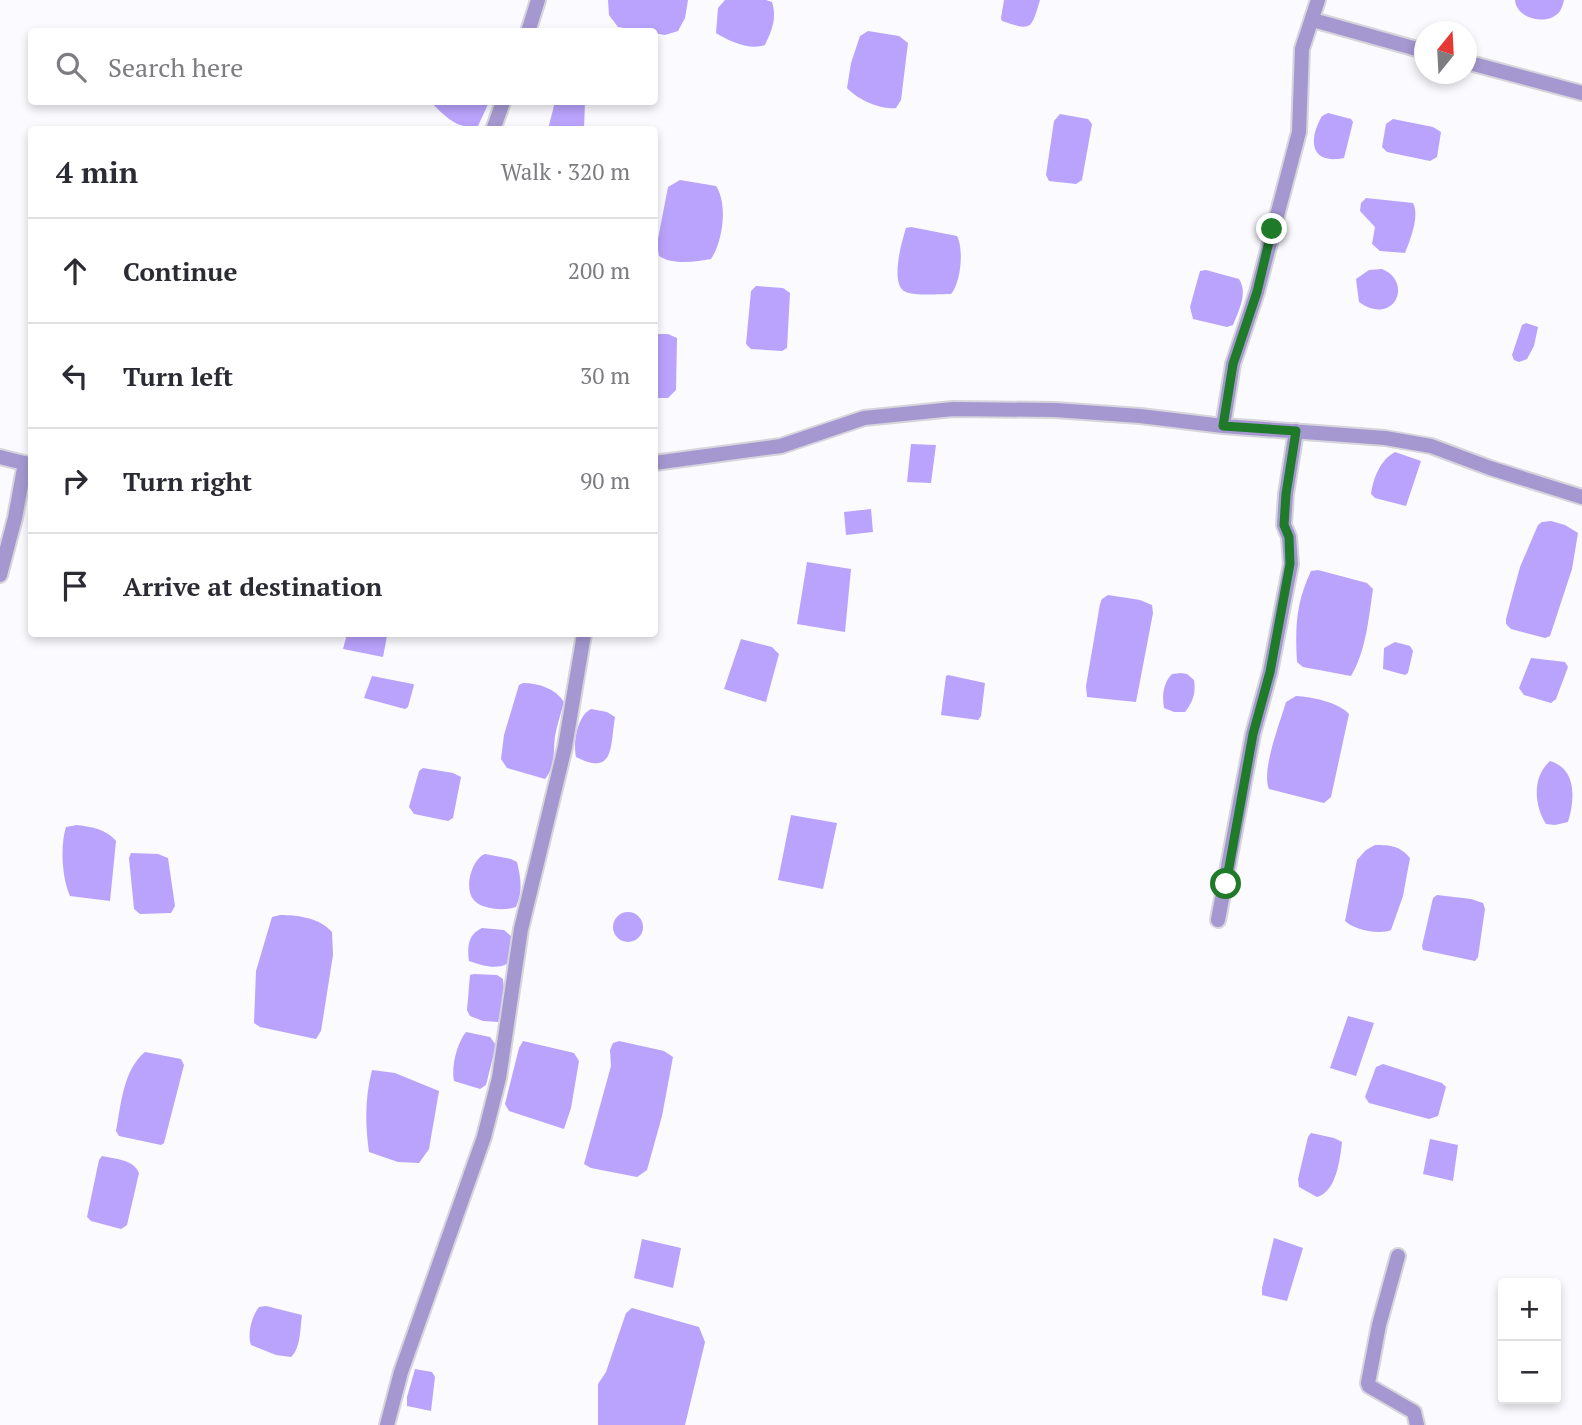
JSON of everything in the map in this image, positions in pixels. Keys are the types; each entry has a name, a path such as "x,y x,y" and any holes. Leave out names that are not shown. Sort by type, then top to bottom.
{"street":[{"path":"529,28 538,0"},
{"path":"1223,426 1233,364 1257,292 1299,132 1302,49 1318,0"},
{"path":"1313,20 1414,48"},
{"path":"1477,65 1582,93"},
{"path":"494,126 502,105"},
{"path":"658,462 781,446 864,418 953,409 1055,410 1384,438 1431,446 1582,497"},
{"path":"1218,920 1253,734 1270,672 1290,564 1289,537 1284,525 1296,431"},
{"path":"0,457 28,464 0,575"},
{"path":"387,1425 401,1372 484,1138 499,1078 521,929 565,747 583,637"},
{"path":"1398,1256 1379,1325 1368,1382 1369,1386 1414,1412 1417,1425"}],"shaded area":[{"path":"608,0 688,0 685,18 678,31 665,35 658,34 658,28 618,27 609,15"},
{"path":"725,0 772,2 773,24 765,45 746,46 716,33 718,8"},
{"path":"1004,0 1040,0 1029,26 1002,21"},
{"path":"1515,0 1564,0 1561,10 1555,16 1541,20 1521,12"},
{"path":"868,31 899,36 908,43 901,100 896,108 869,103 847,88 851,63 860,36"},
{"path":"434,105 488,105 478,126 458,124"},
{"path":"554,105 585,105 584,126 549,126"},
{"path":"1328,113 1351,119 1353,122 1344,158 1324,158 1315,149 1318,125 1322,116"},
{"path":"1060,114 1088,119 1092,124 1082,180 1076,184 1049,181 1046,175 1054,121"},
{"path":"1393,119 1433,127 1441,132 1437,157 1430,161 1387,152 1382,147 1386,124"},
{"path":"680,180 716,186 723,212 719,243 711,259 677,262 659,256 658,239 668,187"},
{"path":"1366,198 1413,203 1415,221 1405,253 1380,251 1372,244 1375,227 1360,211 1361,203"},
{"path":"906,228 957,236 960,266 951,294 916,294 901,288 897,272 900,252"},
{"path":"1382,269 1392,275 1397,283 1396,300 1382,309 1371,308 1359,302 1356,279 1369,270"},
{"path":"1206,270 1239,279 1242,284 1243,296 1233,325 1227,327 1193,319 1190,307 1200,271"},
{"path":"756,286 783,288 790,293 787,348 782,351 751,349 746,344 751,291"},
{"path":"1526,323 1538,327 1534,346 1527,359 1519,362 1514,360 1512,355 1522,325"},
{"path":"658,334 677,338 676,390 668,398 658,398"},
{"path":"911,444 936,445 931,483 907,482"},
{"path":"1395,452 1421,461 1406,506 1375,498 1371,494 1378,470"},
{"path":"871,509 873,532 846,535 844,512"},
{"path":"1551,521 1578,533 1572,569 1550,636 1545,638 1511,629 1506,624 1506,619 1520,567 1538,525"},
{"path":"807,562 851,569 845,632 797,624"},
{"path":"1318,570 1367,583 1373,589 1363,645 1351,676 1303,667 1297,662 1299,605 1311,571"},
{"path":"1108,595 1140,600 1152,605 1153,613 1136,702 1087,697 1086,686 1100,604"},
{"path":"346,637 387,637 383,657 343,649"},
{"path":"741,639 772,647 779,654 766,702 724,689"},
{"path":"1395,642 1410,646 1413,651 1408,673 1405,675 1383,669 1384,648"},
{"path":"1531,658 1565,662 1568,667 1556,699 1551,703 1524,695 1519,688"},
{"path":"1181,673 1194,680 1194,693 1185,712 1174,712 1164,708 1164,690 1172,674"},
{"path":"948,675 985,683 981,716 978,720 941,715"},
{"path":"372,676 413,684 408,707 405,709 364,698"},
{"path":"523,683 546,688 564,702 555,736 552,764 545,779 507,768 501,759 504,735 519,685"},
{"path":"1296,696 1332,703 1349,714 1331,797 1324,803 1269,789 1267,770 1276,734 1286,702"},
{"path":"591,709 607,712 615,717 611,748 604,761 598,763 576,757 575,751 579,724"},
{"path":"1550,761 1565,771 1572,786 1568,822 1555,825 1546,824 1537,800 1540,775"},
{"path":"423,768 461,777 453,818 448,821 414,814 409,807 419,771"},
{"path":"791,815 837,823 823,889 778,880"},
{"path":"77,825 103,831 116,841 110,901 70,896 64,871 63,843 66,827"},
{"path":"1375,845 1395,847 1410,858 1403,896 1391,930 1374,932 1345,921 1357,860"},
{"path":"131,853 158,854 168,858 175,906 171,913 140,914 134,909 129,858"},
{"path":"485,854 517,862 521,885 516,907 493,909 477,903 470,894 469,881 473,867"},
{"path":"1437,895 1483,903 1485,909 1478,957 1475,961 1423,950 1433,898"},
{"path":"628,912 639,916 643,927 639,938 628,942 617,938 613,927 617,916"},
{"path":"280,915 308,918 321,923 332,932 333,955 321,1031 316,1039 260,1027 254,1023 256,971 272,917"},
{"path":"482,928 504,930 512,937 512,954 507,964 493,967 469,961 470,942 474,934"},
{"path":"470,975 497,975 503,979 505,1001 498,1022 483,1021 470,1016 467,1010"},
{"path":"1348,1016 1374,1023 1356,1076 1330,1068"},
{"path":"466,1032 490,1037 496,1045 486,1085 480,1089 454,1081 456,1055"},
{"path":"523,1041 574,1053 579,1061 571,1108 564,1129 509,1111 505,1104"},
{"path":"619,1041 664,1051 673,1057 662,1116 647,1170 637,1177 591,1168 584,1164 611,1066 610,1050 613,1043"},
{"path":"145,1052 181,1059 184,1065 164,1143 161,1145 119,1136 116,1131 127,1078"},
{"path":"1383,1064 1442,1083 1446,1087 1438,1116 1429,1119 1369,1103 1365,1097 1376,1067"},
{"path":"372,1070 395,1073 439,1091 429,1149 419,1163 398,1162 369,1152 366,1111"},
{"path":"1311,1133 1342,1142 1333,1182 1329,1189 1317,1197 1299,1187 1298,1179"},
{"path":"1430,1139 1458,1145 1453,1181 1423,1174"},
{"path":"102,1156 128,1162 139,1173 127,1225 121,1229 91,1221 87,1217"},
{"path":"1274,1238 1303,1248 1287,1301 1262,1295"},
{"path":"642,1239 681,1248 673,1288 634,1278"},
{"path":"266,1306 302,1315 298,1343 291,1357 276,1355 251,1345 252,1320 259,1307"},
{"path":"632,1308 699,1327 705,1342 685,1425 598,1425 598,1384 606,1372 626,1313"},
{"path":"415,1369 432,1372 435,1377 431,1411 407,1406"}],"route":[{"path":"1226,884 1244,779 1270,672 1290,564 1289,537 1284,525 1296,431 1223,426 1233,364 1257,292 1272,229"}]}
